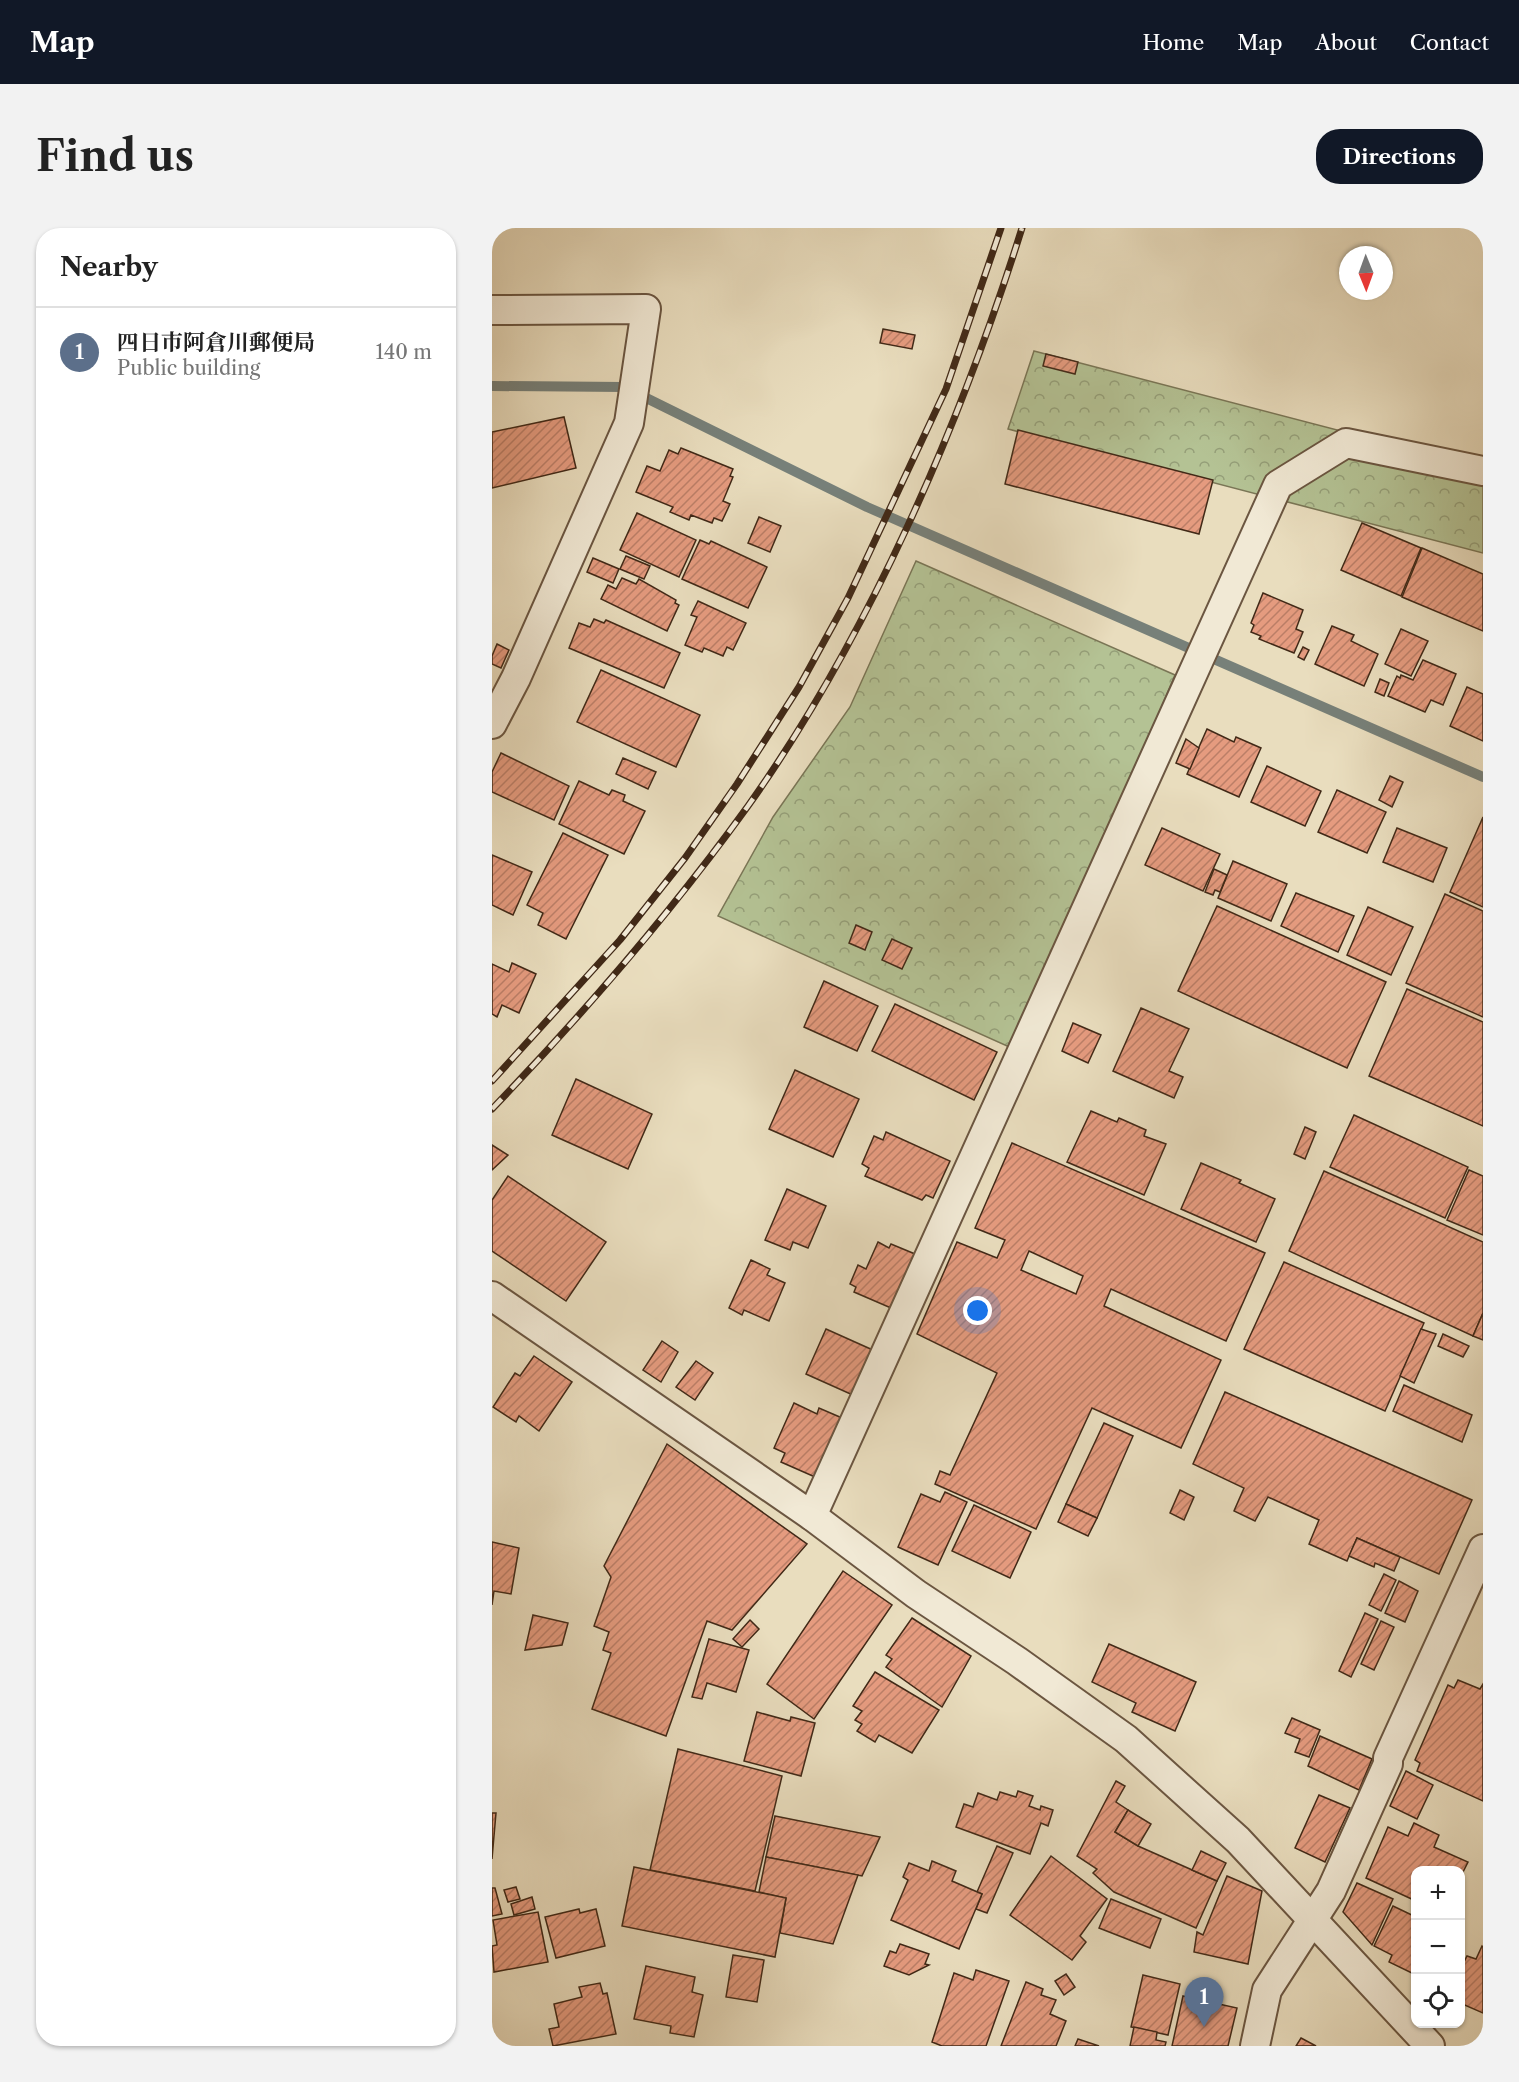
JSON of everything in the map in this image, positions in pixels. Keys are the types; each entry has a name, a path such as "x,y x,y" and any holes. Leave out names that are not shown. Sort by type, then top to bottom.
{"street":[{"path":"492,310 646,309 629,423 516,678 492,724"},
{"path":"812,1516 1278,485 1346,443 1483,471"},
{"path":"492,1296 812,1516 916,1594 1017,1661 1126,1739 1238,1840 1430,2046"},
{"path":"1255,2046 1267,1990 1331,1891 1388,1764 1392,1747 1483,1549"}],"green space":[{"path":"1034,351 1483,468 1483,553 1008,429"},
{"path":"916,561 1175,675 1016,1050 718,916 773,817 850,707"}],"building":[{"path":"883,329 915,335 912,349 880,343"},
{"path":"1046,354 1078,362 1075,374 1043,366"},
{"path":"564,417 576,468 492,488 492,432"},
{"path":"1018,430 1213,480 1199,534 1005,484"},
{"path":"681,448 733,469 730,476 733,477 723,501 730,504 722,521 714,518 712,523 691,515 689,520 670,512 673,507 636,492 647,466 660,471 669,450 678,454"},
{"path":"637,513 696,540 679,577 620,550"},
{"path":"759,517 781,526 770,552 748,543"},
{"path":"1362,523 1421,548 1401,596 1341,570"},
{"path":"700,540 709,544 711,541 767,567 748,608 682,579"},
{"path":"1422,548 1483,574 1483,631 1402,597"},
{"path":"626,556 650,566 644,579 620,569"},
{"path":"593,558 619,569 613,583 587,572"},
{"path":"622,578 636,584 639,579 676,600 675,603 679,605 667,631 601,599 608,585 616,589"},
{"path":"1263,593 1303,610 1296,629 1303,632 1294,653 1259,639 1261,636 1251,632 1254,625 1251,623"},
{"path":"698,601 746,623 733,650 727,647 723,656 704,648 702,652 685,645 697,617 691,615"},
{"path":"594,619 604,623 606,620 680,653 664,688 569,648 579,623 590,627"},
{"path":"1332,626 1354,635 1351,641 1378,654 1364,686 1315,664"},
{"path":"1401,629 1428,641 1411,676 1385,664"},
{"path":"497,644 509,650 501,668 492,664 492,656"},
{"path":"1303,647 1309,650 1304,660 1298,657"},
{"path":"1423,660 1456,674 1443,705 1431,700 1425,712 1388,696 1397,676 1400,678 1401,675 1413,680"},
{"path":"601,670 700,715 676,767 577,722"},
{"path":"1380,679 1389,683 1384,696 1375,692"},
{"path":"1467,687 1483,694 1483,741 1450,726"},
{"path":"1207,729 1234,742 1236,737 1261,748 1239,797 1187,774"},
{"path":"1186,739 1199,748 1190,769 1176,763"},
{"path":"501,753 569,786 554,820 492,792 492,772"},
{"path":"623,758 656,772 648,789 616,774"},
{"path":"1267,766 1321,791 1305,826 1251,802"},
{"path":"1390,776 1403,782 1392,807 1379,800"},
{"path":"579,781 609,795 612,790 625,795 623,801 645,811 624,854 559,824"},
{"path":"1337,790 1386,812 1367,853 1318,832"},
{"path":"1483,817 1483,907 1450,892"},
{"path":"1162,828 1220,854 1203,891 1145,865"},
{"path":"1397,828 1447,848 1433,882 1383,862"},
{"path":"563,833 608,855 566,939 538,925 543,913 527,905"},
{"path":"492,855 532,872 513,915 492,905"},
{"path":"1233,861 1287,884 1271,921 1218,898"},
{"path":"1214,869 1227,875 1220,892 1215,890 1213,895 1205,892"},
{"path":"1296,893 1354,916 1338,952 1281,926"},
{"path":"1445,894 1483,911 1483,1017 1406,983"},
{"path":"1217,906 1386,982 1347,1068 1178,991"},
{"path":"1368,907 1413,927 1391,975 1347,955"},
{"path":"856,925 872,932 865,950 849,943"},
{"path":"892,939 912,948 902,969 882,960"},
{"path":"512,963 536,974 519,1013 502,1005 497,1017 492,1014 492,964 509,972"},
{"path":"824,981 878,1006 857,1051 804,1027"},
{"path":"1407,989 1483,1022 1483,1126 1369,1076"},
{"path":"895,1004 997,1052 974,1100 872,1051"},
{"path":"1141,1008 1189,1029 1169,1071 1183,1077 1174,1098 1113,1071"},
{"path":"1073,1023 1101,1035 1088,1063 1062,1051"},
{"path":"795,1070 859,1099 833,1157 769,1129"},
{"path":"576,1079 652,1114 628,1169 552,1135"},
{"path":"1091,1111 1117,1122 1119,1118 1146,1130 1144,1136 1166,1144 1144,1195 1067,1162"},
{"path":"1354,1115 1468,1167 1445,1218 1330,1167"},
{"path":"1305,1127 1316,1132 1305,1159 1294,1154"},
{"path":"886,1132 950,1161 933,1198 926,1195 922,1200 865,1176 869,1168 862,1164 874,1136 883,1140"},
{"path":"1012,1143 1265,1253 1226,1341 1111,1289 1104,1306 1221,1360 1181,1448 1092,1408 1036,1529 935,1484 940,1471 950,1475 997,1373 917,1334 957,1242 997,1258 1005,1240 975,1228","holes":["1029,1251 1083,1276 1076,1294 1021,1270"]},
{"path":"492,1145 508,1155 492,1170"},
{"path":"1201,1163 1241,1180 1239,1183 1275,1199 1256,1242 1181,1209"},
{"path":"1469,1170 1483,1176 1483,1235 1447,1220"},
{"path":"1324,1171 1483,1242 1483,1313 1473,1336 1289,1251"},
{"path":"508,1176 606,1242 566,1301 492,1251 492,1200"},
{"path":"787,1189 826,1206 808,1248 793,1242 790,1250 765,1240"},
{"path":"878,1242 889,1248 891,1244 915,1254 891,1308 854,1292 856,1287 850,1284 858,1265 866,1269"},
{"path":"751,1260 770,1269 767,1275 785,1283 769,1321 744,1310 742,1315 729,1308"},
{"path":"1284,1262 1424,1323 1385,1411 1244,1349"},
{"path":"1483,1313 1483,1340 1473,1336"},
{"path":"826,1329 875,1351 855,1396 806,1374"},
{"path":"1421,1329 1436,1334 1414,1383 1400,1376"},
{"path":"1443,1334 1469,1346 1463,1357 1438,1346"},
{"path":"662,1341 678,1352 661,1382 643,1370"},
{"path":"534,1356 572,1382 539,1431 519,1416 516,1422 493,1407 515,1373 520,1376"},
{"path":"696,1361 713,1373 695,1400 676,1387"},
{"path":"1404,1385 1472,1415 1462,1442 1393,1411"},
{"path":"1225,1392 1472,1500 1439,1574 1357,1538 1347,1561 1309,1544 1319,1520 1268,1497 1255,1521 1234,1511 1244,1488 1193,1464"},
{"path":"794,1403 817,1414 819,1408 842,1418 815,1477 781,1462 785,1453 774,1448"},
{"path":"1104,1423 1133,1436 1097,1518 1066,1504"},
{"path":"667,1444 807,1544 732,1630 707,1621 666,1736 592,1709 611,1653 603,1650 609,1632 594,1626 611,1577 604,1566"},
{"path":"1180,1490 1194,1497 1184,1520 1170,1513"},
{"path":"945,1492 967,1502 938,1565 898,1547 921,1494 940,1502"},
{"path":"1066,1504 1097,1518 1088,1536 1058,1522"},
{"path":"974,1505 1031,1532 1010,1578 952,1551"},
{"path":"1357,1538 1400,1557 1394,1571 1375,1563 1374,1567 1349,1556"},
{"path":"492,1542 519,1548 511,1594 494,1591 492,1605"},
{"path":"843,1571 892,1605 814,1719 767,1684"},
{"path":"1384,1574 1396,1580 1381,1611 1369,1605"},
{"path":"1399,1581 1418,1591 1405,1622 1385,1613"},
{"path":"1365,1613 1378,1619 1351,1677 1339,1671"},
{"path":"533,1615 568,1623 562,1645 525,1650"},
{"path":"912,1618 971,1656 942,1707 886,1667 892,1659 886,1655"},
{"path":"750,1620 759,1629 742,1647 733,1639"},
{"path":"1381,1621 1394,1627 1374,1670 1361,1664"},
{"path":"709,1639 749,1650 736,1692 707,1683 702,1699 692,1697"},
{"path":"1109,1644 1196,1682 1175,1731 1132,1712 1136,1703 1092,1682"},
{"path":"875,1672 939,1710 912,1753 879,1735 875,1742 857,1731 862,1724 855,1720 862,1711 853,1706"},
{"path":"1458,1680 1480,1689 1483,1684 1483,1801 1417,1771 1420,1763 1415,1760 1448,1685 1454,1688"},
{"path":"757,1712 790,1721 791,1717 815,1723 801,1776 744,1761"},
{"path":"1292,1718 1320,1730 1309,1757 1295,1752 1300,1739 1285,1733"},
{"path":"1320,1736 1372,1759 1359,1790 1308,1766"},
{"path":"678,1749 782,1776 755,1891 650,1870"},
{"path":"1406,1771 1433,1785 1417,1819 1390,1806"},
{"path":"1116,1781 1125,1786 1116,1802 1128,1810 1115,1832 1138,1846 1217,1881 1196,1928 1114,1892 1093,1873 1097,1869 1077,1856"},
{"path":"1018,1791 1033,1796 1029,1806 1040,1810 1041,1806 1053,1810 1048,1826 1041,1823 1030,1854 956,1827 964,1804 973,1807 978,1793 997,1800 1000,1792 1016,1797"},
{"path":"1319,1795 1350,1808 1325,1862 1295,1848"},
{"path":"1128,1810 1151,1824 1138,1846 1115,1832"},
{"path":"492,1813 496,1813 492,1859"},
{"path":"775,1816 880,1837 862,1876 766,1857"},
{"path":"1414,1823 1439,1835 1434,1847 1468,1862 1465,1868 1465,1866 1411,1866 1411,1899 1366,1878 1388,1827 1408,1836"},
{"path":"997,1846 1013,1853 987,1913 976,1909 982,1894 977,1892"},
{"path":"1201,1851 1226,1863 1217,1881 1192,1870"},
{"path":"1051,1856 1107,1899 1080,1936 1086,1942 1072,1960 1010,1915"},
{"path":"766,1857 858,1875 833,1944 780,1933 786,1898 759,1892"},
{"path":"932,1861 956,1871 952,1881 982,1894 959,1949 891,1920 908,1880 903,1877 909,1863 929,1871"},
{"path":"634,1867 786,1898 775,1957 622,1926"},
{"path":"1227,1876 1262,1891 1248,1964 1194,1952 1197,1932 1203,1935"},
{"path":"1357,1883 1393,1899 1372,1945 1343,1912"},
{"path":"516,1887 520,1899 508,1902 504,1890"},
{"path":"492,1888 495,1888 502,1914 492,1916"},
{"path":"532,1897 535,1909 514,1915 511,1904"},
{"path":"1111,1899 1161,1919 1150,1948 1099,1928"},
{"path":"1393,1906 1411,1915 1411,1973 1389,1962 1392,1955 1374,1946"},
{"path":"579,1909 580,1913 596,1909 605,1946 556,1958 545,1917"},
{"path":"538,1912 548,1962 494,1972 492,1946 497,1945 493,1920"},
{"path":"900,1944 929,1954 925,1964 929,1965 909,1975 884,1966 890,1951 896,1953"},
{"path":"1482,1946 1483,2013 1465,2005 1465,1960 1467,1956 1476,1959"},
{"path":"733,1955 764,1960 757,2002 726,1997"},
{"path":"646,1966 695,1977 692,1992 703,1995 694,2037 670,2033 671,2026 634,2019"},
{"path":"976,1970 1009,1981 986,2046 942,2046 932,2042 954,1973 973,1980"},
{"path":"1066,1974 1075,1987 1064,1995 1055,1981"},
{"path":"1143,1975 1180,1984 1168,2035 1131,2027"},
{"path":"1026,1982 1043,1989 1041,1995 1056,2000 1050,2014 1066,2021 1056,2046 1001,2046"},
{"path":"600,1983 603,1994 607,1993 616,2034 553,2046 549,2029 559,2027 554,2004 582,1997 579,1987"},
{"path":"1183,1996 1237,2008 1228,2046 1172,2046"},
{"path":"1134,2027 1157,2032 1156,2040 1166,2042 1165,2046 1130,2046"},
{"path":"1301,2038 1316,2046 1296,2046"},
{"path":"1078,2039 1099,2046 1075,2046"}],"waterway":[{"path":"492,386 624,387 867,507 1483,777"}],"railway":[{"path":"492,1081 620,940 685,858 737,784 799,687 848,598 946,389 1001,228"},
{"path":"492,1109 560,1036 657,924 748,806 792,741 833,672 907,528 970,378 1022,228"}],"place":[{"name":"四日市阿倉川郵便局","path":"1204,2027"}]}
